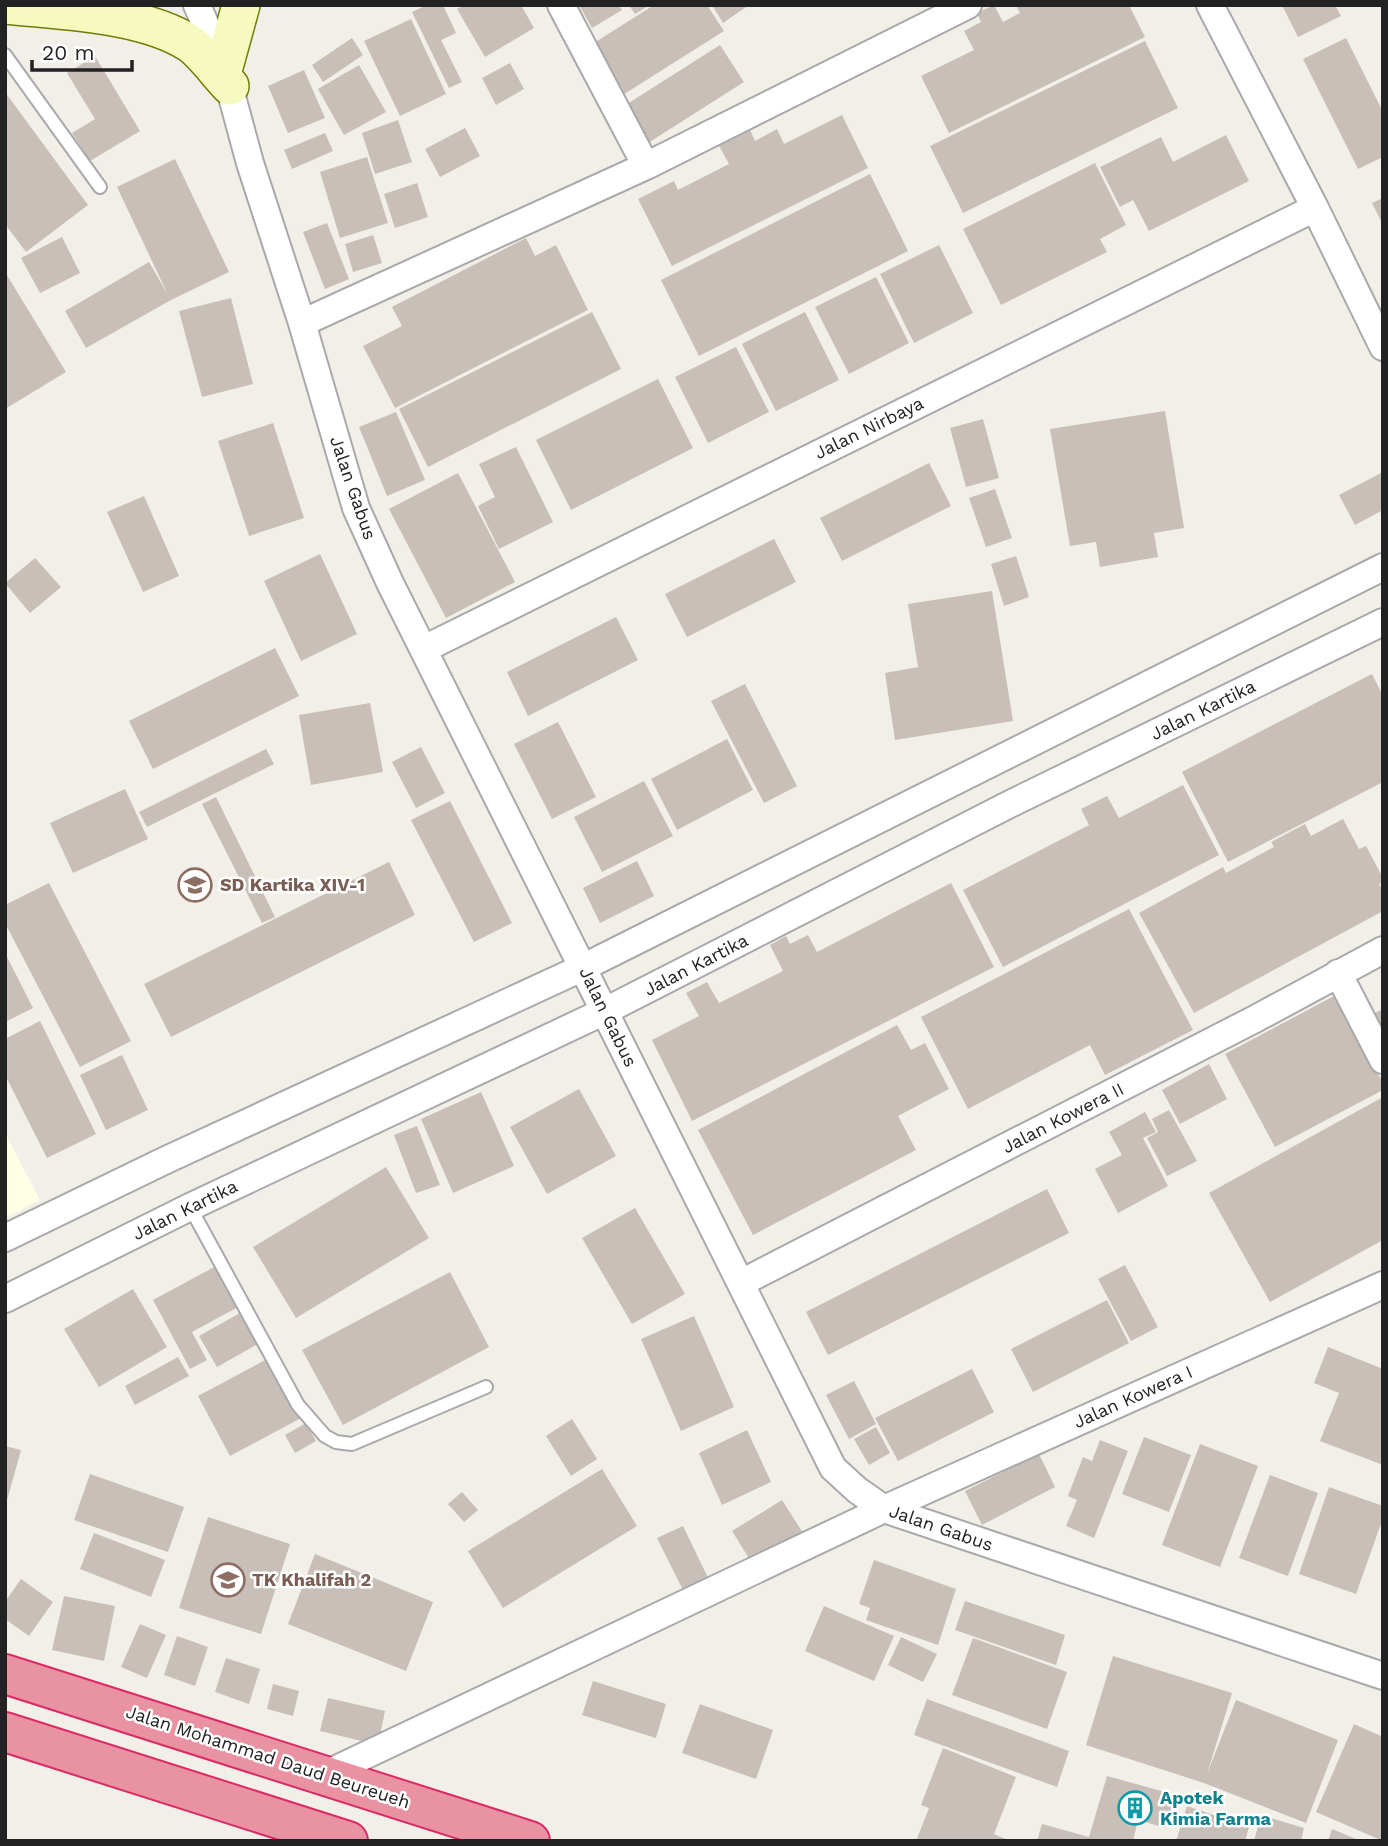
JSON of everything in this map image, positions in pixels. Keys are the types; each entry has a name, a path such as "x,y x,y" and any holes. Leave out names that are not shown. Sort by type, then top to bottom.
{"highway":[{"name":"Jalan Mohammad Daud Beureueh","path":"5,1674 530,1841"},
{"path":"5,1732 348,1841"}],"main road":[{"path":"6,5 101,15 153,27 191,44 227,77"},
{"path":"227,77 241,5"}],"street":[{"name":"Jalan Gabus","path":"197,5 227,77 250,163 302,323 356,508 390,583 833,1468 857,1490 884,1509 1193,1615 1383,1676"},
{"path":"561,5 646,166"},
{"path":"302,323 646,166 968,5"},
{"path":"1210,5 1383,347"},
{"name":"Jalan Nirbaya","path":"424,649 1315,208"},
{"path":"5,1238 166,1160 584,967 1383,567"},
{"name":"Jalan Kartika","path":"5,1299 190,1207 605,1011 1010,804 1383,622"},
{"path":"993,762 1010,804"},
{"name":"Jalan Kowera II","path":"741,1283 1255,1019 1383,950"},
{"path":"1338,973 1383,1060"},
{"name":"Jalan Kowera I","path":"324,1775 884,1509 1377,1292"}],"lane":[{"path":"5,55 100,187"},
{"path":"190,1207 298,1405 325,1436 336,1442 352,1444 486,1387"}],"shaded area":[{"path":"5,1133 40,1200 5,1218"}],"building":[{"path":"427,5 443,5 456,33 441,40 462,82 449,88 412,12"},
{"path":"464,5 521,5 534,28 485,57 457,9"},
{"path":"579,5 619,5 622,10 592,28"},
{"path":"629,5 650,5 635,14"},
{"path":"654,5 707,5 724,31 618,98 586,48"},
{"path":"712,5 749,5 723,23"},
{"path":"994,5 1003,22 1020,13 1016,5 1129,5 1145,37 949,133 921,76 974,50 964,31 981,22 977,13"},
{"path":"1282,5 1335,5 1341,16 1298,37"},
{"path":"411,19 446,94 400,116 364,41"},
{"path":"352,38 363,55 323,82 312,65"},
{"path":"1346,38 1383,112 1383,157 1358,169 1303,59"},
{"path":"1145,41 1178,108 963,213 930,146"},
{"path":"720,45 744,82 648,143 624,106"},
{"path":"95,56 140,131 90,161 72,133 95,119 67,73"},
{"path":"510,63 524,89 496,105 482,78"},
{"path":"359,65 386,112 344,135 318,89"},
{"path":"304,70 325,118 288,133 268,86"},
{"path":"5,92 88,205 26,252 5,224"},
{"path":"842,115 868,168 672,266 638,199 674,181 678,190 729,164 719,146 750,130 755,141 777,129 784,144"},
{"path":"398,120 412,162 375,174 362,133"},
{"path":"465,128 480,156 440,177 425,149"},
{"path":"325,133 333,151 292,169 284,150"},
{"path":"1226,135 1249,181 1149,231 1133,200 1120,207 1100,167 1161,137 1173,162"},
{"path":"367,157 388,223 340,238 320,172"},
{"path":"175,159 229,272 171,300 86,348 65,311 149,262 168,295 117,187"},
{"path":"1095,163 1126,225 1100,239 1107,252 1001,305 963,229"},
{"path":"870,174 908,251 699,356 661,280"},
{"path":"417,183 428,217 395,228 384,194"},
{"path":"1383,198 1383,225 1372,203"},
{"path":"327,223 349,279 325,289 303,232"},
{"path":"373,235 382,263 353,272 345,244"},
{"path":"62,237 80,273 40,293 21,258"},
{"path":"526,238 535,256 556,245 588,310 395,408 363,346 402,326 392,307"},
{"path":"939,245 973,313 914,343 880,274"},
{"path":"5,272 66,372 5,409"},
{"path":"876,277 909,343 849,374 815,307"},
{"path":"231,298 253,384 202,397 179,311"},
{"path":"592,312 621,369 428,467 399,409"},
{"path":"805,312 839,380 776,411 742,344"},
{"path":"736,347 769,412 708,443 675,377"},
{"path":"658,379 693,448 571,510 536,440"},
{"path":"1165,411 1184,528 1154,533 1158,557 1100,567 1096,542 1070,546 1050,429"},
{"path":"396,412 425,480 387,496 359,427"},
{"path":"983,419 999,478 966,487 950,428"},
{"path":"273,423 304,518 249,536 218,441"},
{"path":"516,447 553,522 499,549 478,506 495,497 479,464"},
{"path":"929,463 951,506 842,561 820,518"},
{"path":"1383,472 1383,510 1355,525 1339,495"},
{"path":"458,473 515,582 446,618 389,509"},
{"path":"995,489 1012,538 986,547 969,498"},
{"path":"144,496 179,576 143,592 107,512"},
{"path":"774,539 796,582 687,637 665,594"},
{"path":"320,554 357,634 301,661 264,581"},
{"path":"1016,556 1029,597 1004,606 991,564"},
{"path":"35,558 61,587 30,613 5,583"},
{"path":"992,591 1013,721 895,740 885,673 918,667 908,604"},
{"path":"616,617 638,660 528,716 507,672"},
{"path":"275,648 299,696 153,769 129,721"},
{"path":"1372,674 1383,696 1383,782 1228,862 1182,772"},
{"path":"745,684 797,786 764,803 711,701"},
{"path":"370,703 383,772 311,785 299,715"},
{"path":"558,722 596,797 552,819 514,744"},
{"path":"727,739 753,790 677,830 651,779"},
{"path":"421,747 445,793 416,808 392,762"},
{"path":"266,749 274,764 147,827 139,812"},
{"path":"644,781 673,836 602,872 574,817"},
{"path":"1183,785 1219,855 1003,967 963,890 1089,825 1081,809 1107,796 1119,818"},
{"path":"125,789 148,839 73,873 50,823"},
{"path":"216,797 275,917 262,923 202,804"},
{"path":"450,801 512,923 474,942 411,820"},
{"path":"1343,819 1359,849 1366,846 1383,878 1379,884 1383,891 1383,911 1194,1013 1139,913 1223,867 1226,873 1274,847 1271,842 1305,824 1311,836"},
{"path":"637,861 654,896 600,923 583,888"},
{"path":"389,862 415,915 171,1037 144,984"},
{"path":"49,883 131,1041 80,1067 5,923 5,905"},
{"path":"951,883 994,967 692,1121 652,1040 699,1016 686,993 707,982 719,1003 783,971 770,945 786,936 790,944 808,935 817,952"},
{"path":"1129,909 1193,1030 1105,1075 1090,1045 968,1109 921,1017"},
{"path":"5,953 33,1008 5,1022"},
{"path":"1336,995 1383,1083 1383,1090 1275,1147 1225,1054"},
{"path":"1383,1009 1383,1032 1373,1014"},
{"path":"40,1021 96,1134 47,1158 5,1075 5,1039"},
{"path":"897,1025 911,1050 925,1043 949,1089 898,1116 916,1150 753,1235 698,1130"},
{"path":"122,1055 148,1110 106,1130 80,1075"},
{"path":"1209,1064 1227,1099 1180,1124 1162,1090"},
{"path":"579,1089 616,1156 547,1194 510,1127"},
{"path":"481,1092 514,1166 453,1193 421,1119"},
{"path":"1383,1097 1383,1240 1270,1302 1209,1193"},
{"path":"1169,1110 1197,1161 1167,1176 1147,1138 1158,1132 1152,1119"},
{"path":"1145,1112 1156,1132 1143,1138 1168,1186 1118,1213 1095,1169 1122,1155 1109,1132"},
{"path":"417,1126 440,1185 416,1193 394,1135"},
{"path":"386,1167 429,1238 296,1318 253,1247"},
{"path":"1047,1189 1069,1233 828,1355 806,1312"},
{"path":"635,1208 685,1294 632,1324 582,1238"},
{"path":"218,1265 240,1306 192,1332 207,1360 190,1369 153,1300"},
{"path":"1125,1265 1158,1327 1131,1341 1098,1279"},
{"path":"450,1272 489,1347 343,1425 302,1350"},
{"path":"133,1289 167,1347 99,1387 64,1329"},
{"path":"1107,1300 1129,1343 1033,1392 1011,1349"},
{"path":"240,1313 258,1344 217,1367 199,1336"},
{"path":"694,1316 734,1407 681,1431 641,1339"},
{"path":"1328,1347 1383,1369 1383,1465 1320,1441 1339,1393 1314,1383"},
{"path":"178,1357 189,1376 135,1405 125,1386"},
{"path":"269,1358 301,1418 230,1456 198,1396"},
{"path":"972,1369 994,1412 898,1461 875,1418"},
{"path":"854,1381 876,1424 849,1439 826,1395"},
{"path":"572,1419 597,1459 571,1476 546,1436"},
{"path":"306,1423 316,1441 295,1453 285,1435"},
{"path":"876,1427 890,1453 869,1465 854,1439"},
{"path":"747,1430 771,1482 722,1505 699,1453"},
{"path":"1144,1437 1191,1455 1169,1512 1122,1494"},
{"path":"1100,1440 1128,1451 1094,1538 1066,1526 1077,1500 1068,1496 1083,1457 1092,1461"},
{"path":"1200,1444 1258,1466 1220,1567 1162,1545"},
{"path":"5,1446 21,1450 6,1504 5,1504"},
{"path":"1039,1454 1055,1487 982,1525 965,1491"},
{"path":"602,1469 637,1526 503,1608 468,1551"},
{"path":"90,1474 184,1507 168,1552 74,1520"},
{"path":"1270,1475 1318,1493 1288,1576 1239,1558"},
{"path":"1329,1487 1383,1506 1383,1518 1356,1594 1299,1574"},
{"path":"462,1492 478,1510 464,1522 448,1504"},
{"path":"782,1500 805,1536 755,1568 732,1531"},
{"name":"TK Khalifah 2","path":"208,1517 290,1544 261,1634 179,1608"},
{"path":"683,1526 711,1584 686,1596 657,1538"},
{"path":"94,1533 165,1560 151,1597 80,1569"},
{"path":"315,1554 433,1602 406,1671 288,1624"},
{"path":"874,1560 956,1589 938,1645 866,1620 870,1608 859,1604"},
{"path":"21,1579 53,1602 29,1636 5,1619 5,1602"},
{"path":"64,1596 115,1606 104,1661 52,1650"},
{"path":"965,1601 1065,1635 1056,1665 955,1630"},
{"path":"824,1606 894,1636 874,1681 805,1651"},
{"path":"140,1624 166,1635 147,1678 121,1667"},
{"path":"177,1636 208,1647 195,1686 164,1675"},
{"path":"901,1637 937,1654 923,1682 888,1665"},
{"path":"973,1638 1067,1672 1047,1729 952,1695"},
{"path":"1113,1656 1232,1693 1207,1774 1236,1700 1338,1740 1306,1823 1204,1783 1086,1745"},
{"path":"226,1658 260,1669 249,1704 215,1692"},
{"path":"593,1681 666,1704 656,1738 582,1715"},
{"path":"273,1684 299,1691 293,1716 267,1709"},
{"path":"328,1698 385,1711 378,1745 320,1731"},
{"path":"927,1699 1069,1751 1057,1787 914,1735"},
{"path":"700,1704 773,1730 756,1779 682,1753"},
{"path":"1354,1724 1383,1737 1383,1841 1316,1812"},
{"path":"943,1748 1016,1777 994,1834 1010,1841 916,1841 929,1808 921,1805"},
{"name":"Apotek Kimia Farma","path":"1107,1776 1176,1795 1166,1828 1138,1820 1133,1841 1037,1841 1042,1824 1089,1837"},
{"path":"1187,1806 1249,1827 1245,1841 1176,1841"},
{"path":"1261,1815 1304,1828 1301,1841 1254,1841"},
{"path":"1332,1829 1361,1841 1328,1841"}],"place":[{"name":"SD Kartika XIV-1","path":"195,885"},
{"name":"TK Khalifah 2","path":"228,1580"},
{"name":"Apotek Kimia Farma","path":"1135,1808"}]}
